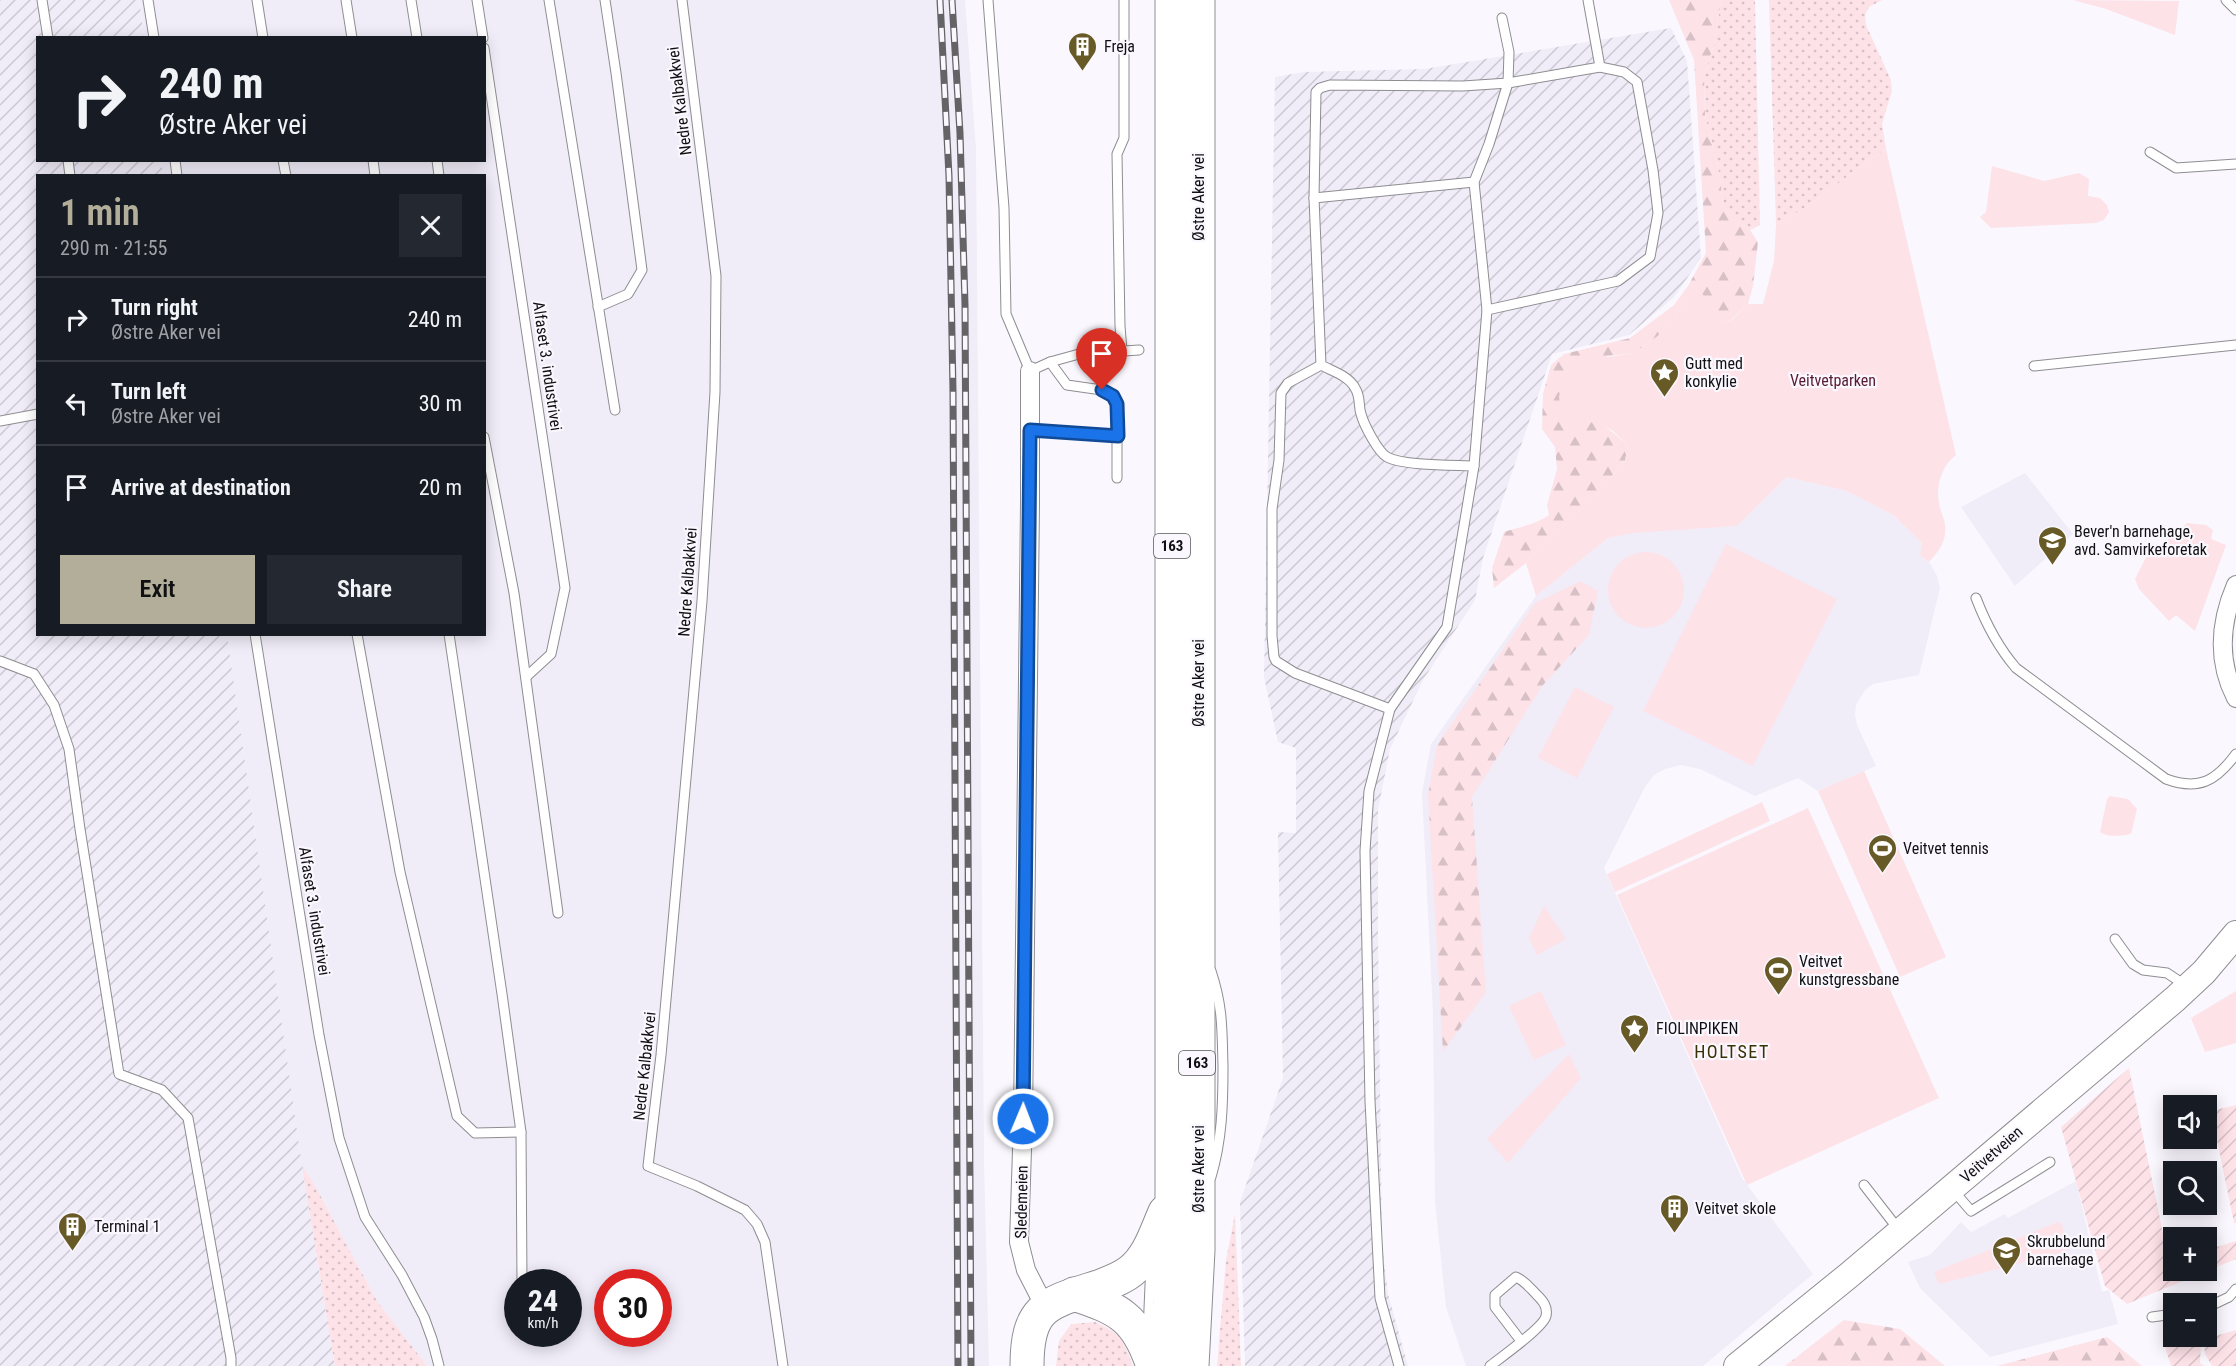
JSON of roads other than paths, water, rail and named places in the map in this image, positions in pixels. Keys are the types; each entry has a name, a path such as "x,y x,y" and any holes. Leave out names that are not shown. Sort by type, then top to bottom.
{"highway":[{"name":"Østre Aker vei","path":"1172,0 1185,1199 1197,1270 1192,1366"},
{"name":"Østre Aker vei","path":"1154,1359 1170,1299 1185,1199 1197,924 1198,0"},
{"name":"163","path":"1060,1301 1118,1280 1131,1271 1147,1254 1151,1245 1185,1199"},
{"path":"1027,1366 1030,1334 1034,1323 1060,1301 1114,1308 1131,1322 1154,1359"}],"street":[{"name":"Sledemeien","path":"1030,371 1023,1119 1019,1242 1026,1270 1060,1301"},
{"path":"2236,585 2222,634 2227,674 2236,698"},
{"name":"Veitvetveien","path":"1737,1366 1901,1232 2187,987 2204,972 2236,934"}],"lane":[{"path":"42,0 48,36"},
{"path":"148,0 154,36"},
{"path":"257,0 263,36"},
{"path":"346,0 352,36"},
{"path":"411,0 417,36"},
{"path":"477,0 483,36"},
{"path":"549,0 615,410"},
{"path":"598,307 628,294 642,270 605,0"},
{"name":"Nedre Kalbakkvei","path":"682,0 716,276 715,392 702,601 661,1056 648,1166 697,1186 745,1210 757,1224 765,1242 783,1366"},
{"path":"988,0 1004,208 1006,314 1030,371 1050,362 1079,354 1139,350"},
{"path":"1122,351 1117,154 1124,138 1125,0"},
{"path":"1588,0 1600,67"},
{"path":"2226,0 2236,10"},
{"path":"1399,1366 1380,1298 1370,1101 1366,863 1370,791 1390,709 1447,627 1474,466 1487,310 1474,182 1489,144 1508,83 1509,52 1502,18"},
{"name":"Alfaset 3. industrivei","path":"486,62 564,588 551,654 526,677"},
{"path":"1321,365 1314,198 1316,92 1320,88 1330,85 1463,86 1508,83 1600,67 1624,72 1637,82 1653,170 1658,213 1650,256 1618,281 1487,310"},
{"path":"2150,152 2176,168 2236,164"},
{"path":"1314,198 1474,182"},
{"path":"2034,366 2236,345"},
{"path":"1050,362 1067,386 1102,390 1113,396 1117,404 1118,478"},
{"path":"1321,365 1348,379 1355,386 1360,399 1360,413 1376,444 1386,456 1404,461 1474,466"},
{"path":"1321,365 1288,383 1281,393 1279,460 1272,509 1274,657 1276,661 1295,673 1390,709"},
{"path":"0,420 36,414"},
{"path":"1030,430 1118,436"},
{"path":"486,447 514,593 558,913"},
{"path":"1976,598 1991,634 2016,668 2166,779 2185,784 2203,783 2216,776 2236,754"},
{"name":"Alfaset 3. industrivei","path":"255,636 319,1035 339,1138 365,1217 402,1275 424,1317 439,1366"},
{"path":"357,636 400,872 457,1116 475,1133 521,1132"},
{"path":"449,636 521,1132 522,1269"},
{"path":"0,661 34,674 54,705 69,749 119,1074 162,1090 188,1118 231,1366"},
{"path":"2115,939 2133,964 2142,970 2167,974 2187,987"},
{"path":"1951,1189 1971,1211 2050,1162"},
{"path":"1864,1185 1901,1232"},
{"path":"1151,1245 1154,1359"},
{"path":"1490,1366 1521,1341 1543,1323 1547,1315 1545,1304 1523,1280 1516,1277 1495,1295 1495,1307 1521,1341"},
{"path":"2217,1303 2229,1297 2236,1289"},
{"path":"2152,1317 2163,1316"}],"railway":[{"path":"940,0 949,176 953,391 958,1366"},
{"path":"952,0 960,133 965,305 971,1366"}],"place":[{"name":"Freja","path":"1083,72"},
{"name":"Gutt med konkylie","path":"1664,398"},
{"name":"Bever'n barnehage, avd. Samvirkeforetak","path":"2053,566"},
{"name":"Veitvet tennis","path":"1882,874"},
{"name":"Veitvet kunstgressbane","path":"1778,996"},
{"name":"FIOLINPIKEN","path":"1635,1054"},
{"name":"Veitvet skole","path":"1674,1234"},
{"name":"Terminal 1","path":"73,1252"},
{"name":"Skrubbelund barnehage","path":"2006,1276"}],"district":[{"name":"HOLTSET","path":"1732,1052"}],"park label":[{"name":"Veitvetparken","path":"1833,380"}]}
